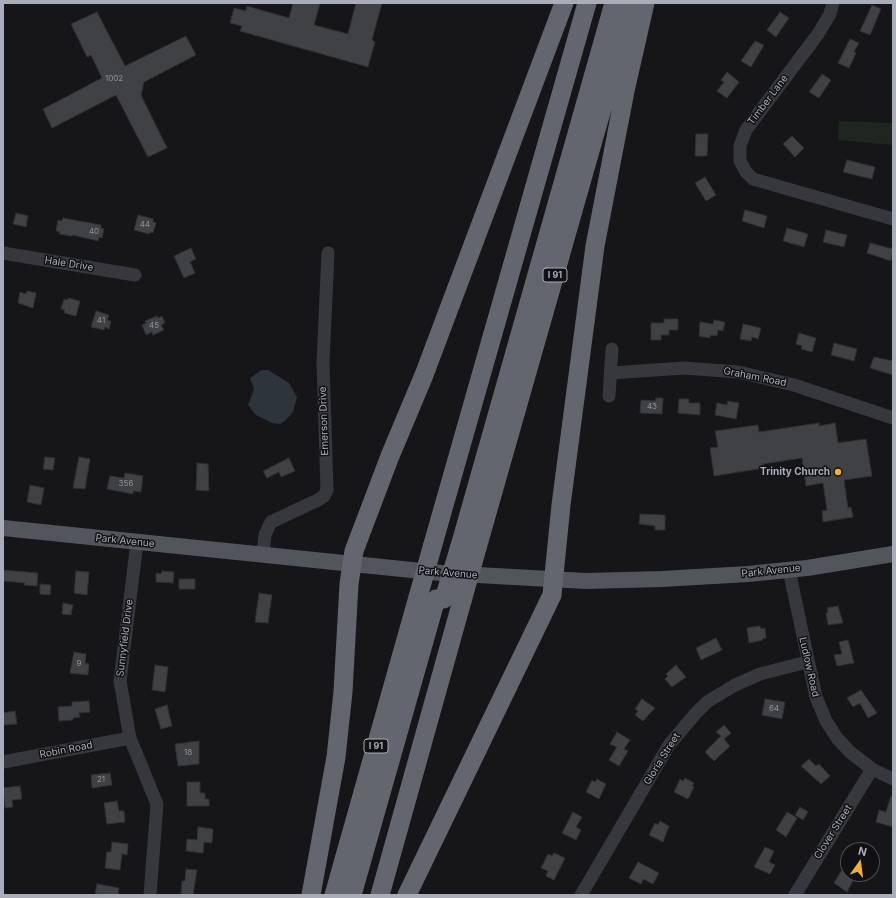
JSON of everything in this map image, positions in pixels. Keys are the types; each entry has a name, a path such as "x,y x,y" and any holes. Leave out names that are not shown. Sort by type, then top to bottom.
{"highway":[{"path":"311,895 336,758 343,692 352,563 358,541 390,456 424,375 564,3"},
{"name":"I 91","path":"334,895 440,599 455,546 587,3"},
{"path":"455,546 605,3"},
{"path":"455,546 614,3"},
{"name":"I 91","path":"380,895 440,599 455,546 632,3"},
{"path":"406,895 548,603 554,580 561,505 596,239 645,3"},
{"path":"352,895 440,599"},
{"path":"362,895 440,599"}],"main road":[{"name":"Park Avenue","path":"3,528 459,574 554,580 616,581 789,570 893,554"}],"street":[{"name":"Timber Lane","path":"833,3 830,14 818,34 746,130 740,146 740,161 746,172 753,179 893,219"},
{"name":"Hale Drive","path":"3,253 135,275"},
{"name":"Emerson Drive","path":"263,554 266,531 271,522 318,500 324,496 327,490 323,362 328,253"},
{"path":"609,396 612,349"},
{"name":"Graham Road","path":"611,373 684,368 738,372 794,385 893,418"},
{"name":"Sunnyfield Drive","path":"137,542 120,681 130,738 157,804 150,895"},
{"name":"Ludlow Road","path":"789,570 807,662 816,698 826,721 837,738 850,752 872,769 893,779"},
{"name":"Gloria Street","path":"582,895 669,745 695,714 707,702 735,685 760,674 807,662"},
{"name":"Robin Road","path":"3,762 130,738"},
{"name":"Clover Street","path":"795,895 872,769"}],"shaded area":[{"path":"839,121 893,123 893,145 838,140"},
{"path":"262,370 268,370 289,383 297,397 293,412 280,424 272,423 256,415 248,405 254,389 250,378"}],"building":[{"path":"293,3 320,3 314,25 348,34 356,3 382,3 372,40 375,42 368,67 240,31 242,26 230,23 234,8 246,11 247,6 289,18"},
{"path":"872,5 881,9 870,35 860,31"},
{"path":"97,12 125,66 186,36 196,55 144,82 141,95 167,148 148,157 116,95 52,128 43,109 102,78 91,55 87,57 71,24"},
{"path":"780,12 789,18 776,37 767,30"},
{"path":"850,39 859,43 854,52 856,53 849,68 838,63"},
{"path":"755,41 764,45 751,67 741,61"},
{"path":"727,72 739,82 727,98 717,91 724,82 721,80"},
{"path":"822,74 831,80 819,98 809,92"},
{"path":"696,134 708,134 707,156 695,156"},
{"path":"792,136 804,148 795,157 783,144"},
{"path":"847,160 875,167 872,179 843,172"},
{"path":"705,177 716,195 706,201 695,183"},
{"path":"745,210 767,216 764,228 742,221"},
{"path":"16,213 28,216 26,227 13,224"},
{"path":"138,215 153,219 153,222 156,223 153,233 150,232 149,234 134,230"},
{"path":"63,218 101,225 101,228 104,229 102,238 99,237 98,241 73,235 59,234 60,232 56,231 58,220 62,221"},
{"path":"787,228 808,234 804,247 783,241"},
{"path":"826,230 847,235 844,247 823,242"},
{"path":"870,243 893,249 891,261 867,253"},
{"path":"191,248 196,259 190,262 195,273 184,278 174,256"},
{"path":"27,291 36,293 33,308 18,303 20,292 26,294"},
{"path":"68,298 80,301 76,316 64,313 65,310 61,309 64,299 68,300"},
{"path":"96,311 109,315 107,320 111,321 109,329 105,327 104,330 91,327"},
{"path":"157,316 158,318 162,316 165,323 161,325 164,330 153,335 152,332 146,335 142,325 146,323 145,321"},
{"path":"664,319 678,319 678,330 669,330 669,335 661,335 661,340 651,340 651,323 664,323"},
{"path":"714,320 725,322 723,331 718,330 717,336 710,335 710,338 699,336 700,322 713,324"},
{"path":"743,324 761,328 758,339 752,337 751,341 740,339"},
{"path":"799,333 816,338 812,352 801,349 802,346 796,344"},
{"path":"834,343 857,349 854,361 831,355"},
{"path":"874,357 893,361 893,375 870,368"},
{"path":"656,398 663,398 662,414 640,413 641,400 655,401"},
{"path":"679,399 689,399 689,403 700,403 700,415 678,413"},
{"path":"728,401 739,403 736,419 715,415 717,403 727,405"},
{"name":"Trinity Church","path":"819,423 819,426 835,423 838,443 866,439 872,476 844,480 848,508 851,507 853,517 823,522 822,511 827,510 823,483 806,486 802,458 763,464 764,468 714,476 710,448 718,447 715,431 758,425 759,432"},
{"path":"45,457 55,458 53,470 43,469"},
{"path":"79,457 90,459 85,489 73,488"},
{"path":"289,458 295,471 281,477 279,472 267,478 263,471"},
{"path":"197,463 208,464 209,491 196,490"},
{"path":"125,473 143,476 141,492 133,491 133,494 107,489 110,476 124,478"},
{"path":"30,485 44,488 41,505 27,502"},
{"path":"640,514 665,515 665,530 655,530 655,526 639,524"},
{"path":"3,570 38,573 37,586 24,585 25,583 3,581"},
{"path":"76,571 89,572 87,595 74,593"},
{"path":"162,571 174,572 173,583 156,582 156,573 161,574"},
{"path":"179,579 195,579 195,589 179,589"},
{"path":"40,584 51,585 50,595 40,594"},
{"path":"259,593 272,595 268,623 255,622"},
{"path":"63,603 73,605 71,615 62,614"},
{"path":"838,606 843,623 828,625 826,613 828,613 827,608"},
{"path":"760,626 761,629 765,628 766,638 749,643 747,628"},
{"path":"716,638 722,650 701,660 696,648"},
{"path":"848,640 854,663 837,666 834,655 842,654 839,642"},
{"path":"74,652 86,654 85,663 89,664 88,675 70,673"},
{"path":"155,665 168,667 165,692 152,690"},
{"path":"676,665 686,677 672,687 665,679 668,676 666,674"},
{"path":"861,690 877,713 868,718 860,703 853,707 847,698"},
{"path":"642,699 655,708 643,721 635,715 638,711 635,709"},
{"path":"765,699 785,702 782,719 762,715"},
{"path":"89,701 90,712 79,713 80,717 73,718 73,720 59,721 58,707 72,706 72,702"},
{"path":"167,705 172,726 161,729 155,709"},
{"path":"15,711 17,724 3,725 3,713"},
{"path":"724,725 731,733 724,739 730,746 714,761 705,752 721,736 716,732"},
{"path":"617,732 630,740 624,749 628,751 619,766 609,760 617,747 610,744"},
{"path":"199,741 199,764 178,766 175,744"},
{"path":"809,759 816,766 819,764 830,776 821,784 801,766"},
{"path":"110,773 112,785 92,788 91,775"},
{"path":"685,778 694,783 692,786 694,787 688,799 674,792 680,779 683,781"},
{"path":"597,779 606,784 599,799 586,792 592,780 595,782"},
{"path":"187,782 200,782 200,793 205,793 205,799 209,799 209,806 187,806"},
{"path":"20,786 22,799 12,800 13,807 5,808 3,788"},
{"path":"891,796 893,796 893,827 876,822 879,810 886,812"},
{"path":"117,801 119,811 124,811 125,822 107,824 104,803"},
{"path":"800,807 808,812 803,820 795,815"},
{"path":"573,812 582,817 576,827 581,830 576,840 562,833"},
{"path":"787,812 797,818 786,837 776,830"},
{"path":"660,821 669,826 663,842 649,835 655,823 658,825"},
{"path":"198,827 213,829 212,843 204,842 203,853 186,851 187,839 197,840"},
{"path":"112,842 128,844 127,855 122,854 120,870 105,868 107,852 111,852"},
{"path":"765,847 774,851 769,862 775,865 770,874 754,867"},
{"path":"554,853 565,858 554,880 546,876 548,871 541,868 548,854 552,856"},
{"path":"638,862 659,873 653,884 643,879 641,884 629,878"},
{"path":"186,869 197,870 193,895 181,894 182,881 185,881"},
{"path":"840,873 840,882 852,882 847,892 834,883"},
{"path":"97,884 119,888 118,895 95,894"}],"place":[{"name":"Trinity Church","path":"838,472"}]}
